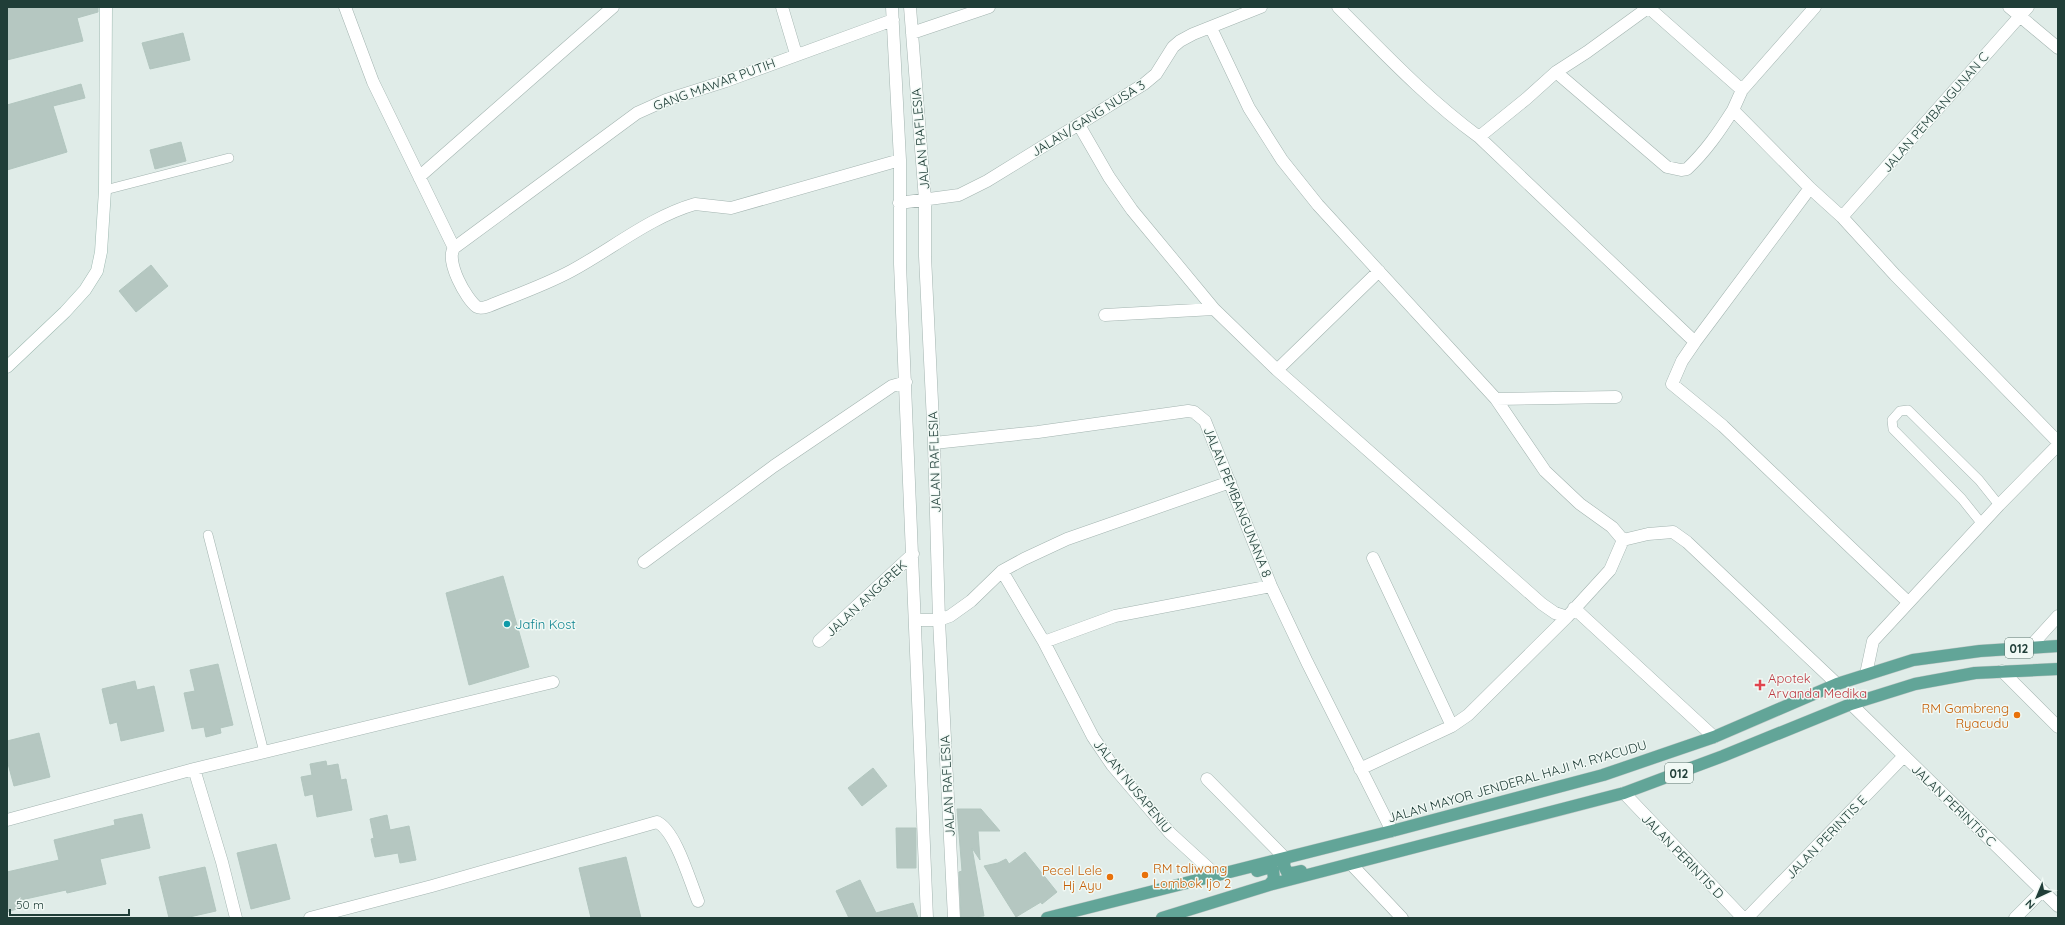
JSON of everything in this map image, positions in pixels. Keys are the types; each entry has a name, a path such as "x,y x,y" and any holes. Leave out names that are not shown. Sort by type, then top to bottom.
{"main road":[{"name":"JALAN MAYOR JENDERAL HAJI M. RYACUDU","path":"1046,918 1346,843 1603,774 1714,737 1837,684 1866,674 1930,657 2030,647 2058,646"},
{"name":"012","path":"1345,865 1624,793 1716,759 1851,704 1885,692 1934,679 2002,670 2058,669"},
{"path":"1285,858 1284,866 1289,873 1324,865 1345,865"},
{"path":"1162,918 1269,884 1345,865"},
{"path":"1220,874 1236,876 1270,868 1275,875 1269,884"}],"street":[{"path":"7,367 86,290 96,271 101,252 106,190 106,7"},
{"path":"345,7 373,82 454,248 452,255 452,268 464,290 476,306 480,308 489,306 570,272 661,217 690,205 695,204 731,208 900,160"},
{"path":"419,177 613,7"},
{"path":"782,7 796,54"},
{"name":"JALAN RAFLESIA","path":"892,7 897,71 906,382 927,918"},
{"name":"JALAN RAFLESIA","path":"910,7 926,256 934,443 937,620 954,918"},
{"path":"912,33 989,7"},
{"name":"JALAN/GANG NUSA 3","path":"901,202 959,195 987,182 1079,125 1156,74 1173,47 1180,41 1193,34 1261,7"},
{"path":"1338,7 1408,77 1455,119 1479,137 1696,342"},
{"path":"1479,137 1526,99 1556,72 1587,52 1649,7 1742,90"},
{"path":"1556,72 1667,167 1676,170 1687,169 1714,140 1733,110 1742,90 1815,7"},
{"path":"2009,7 2024,12 2058,48"},
{"name":"JALAN PEMBANGUNAN C","path":"1842,217 2024,12"},
{"name":"GANG MAWAR PUTIH","path":"454,248 637,113 660,102 726,81 892,20"},
{"path":"1211,28 1249,108 1282,160 1318,205 1496,399 1546,472 1580,504 1612,527 1623,540"},
{"path":"897,71 913,66"},
{"path":"1733,110 1810,188 1842,217 1895,275 2058,444 1999,505 1873,641 1866,674"},
{"path":"1079,125 1109,177 1132,210 1214,309 1277,370 1542,604 1555,613 1570,612 1714,737"},
{"path":"1810,188 1682,361 1672,384 1723,426 1908,602"},
{"path":"1277,370 1379,271"},
{"path":"1105,315 1214,309"},
{"path":"644,562 774,466 892,386 906,382"},
{"path":"1496,399 1616,397"},
{"name":"JALAN PEMBANGUNANA 8","path":"934,443 1038,432 1188,411 1194,412 1205,421 1271,586 1360,769 1392,831"},
{"path":"916,620 937,620 950,616 971,601 1002,572 1024,559 1067,539 1230,482"},
{"path":"1623,540 1648,534 1673,532 1701,553 1837,684"},
{"path":"1360,769 1452,726 1468,715 1610,570 1623,540"},
{"name":"JALAN ANGGREK","path":"820,641 913,554"},
{"path":"1373,558 1452,726"},
{"name":"JALAN NUSAPENIU","path":"1002,572 1044,642 1093,736 1112,765 1170,833 1220,874"},
{"path":"1044,642 1115,616 1271,586"},
{"path":"2030,647 2058,616"},
{"path":"2002,670 2058,727"},
{"path":"7,820 194,769 553,682"},
{"name":"JALAN PERINTIS C","path":"1851,704 2058,906"},
{"name":"JALAN PERINTIS E","path":"1747,918 1904,756"},
{"path":"194,769 222,862 236,918"},
{"path":"1207,780 1285,858"},
{"name":"JALAN PERINTIS D","path":"1624,793 1743,918"},
{"path":"310,918 432,886 657,822 663,825 671,835 698,901"},
{"path":"1345,865 1402,918"},
{"path":"2015,918 2042,891"}],"lane":[{"path":"106,190 229,158"},
{"path":"1982,524 1962,499 1893,429 1892,420 1900,411 1908,410 1979,480 1999,505"},
{"path":"208,535 264,752"}],"building":[{"path":"7,7 98,7 98,12 77,18 83,41 7,60"},
{"path":"183,33 190,60 150,69 142,43"},
{"path":"81,84 85,98 53,106 67,152 7,170 7,105"},
{"path":"181,142 186,161 155,169 150,150"},
{"path":"151,265 168,286 136,312 119,291"},
{"path":"503,576 529,667 469,685 446,593"},
{"path":"218,664 233,725 220,728 221,733 206,737 204,727 192,729 184,693 195,691 190,670"},
{"path":"135,681 137,690 154,686 164,731 121,741 117,722 110,724 102,689"},
{"path":"39,733 50,777 14,786 7,760 7,741"},
{"path":"326,761 327,766 338,764 341,780 346,779 352,810 317,817 313,794 305,796 301,777 312,775 310,764"},
{"path":"873,768 887,786 862,806 848,788"},
{"path":"957,809 981,809 1000,831 978,831 980,860 972,848 984,916 961,918 959,872 962,871"},
{"path":"142,814 150,848 100,859 106,884 67,893 66,890 21,900 23,907 7,912 7,872 59,860 54,840 115,825 114,820"},
{"path":"387,815 390,830 409,826 416,860 400,863 398,853 375,857 371,839 374,838 370,819"},
{"path":"896,828 916,828 916,868 897,868"},
{"path":"276,844 290,899 251,909 237,853"},
{"path":"1025,852 1057,892 1042,904 1041,902 1016,917 984,866 998,863 1006,859 1009,864"},
{"path":"626,857 641,918 591,918 579,868"},
{"path":"205,867 216,911 185,918 169,918 159,877"},
{"path":"860,880 876,913 913,903 918,918 849,918 836,891"}],"place":[{"name":"Jafin Kost","path":"507,624"},
{"name":"Apotek Arvanda Medika","path":"1760,685"},
{"name":"RM Gambreng Ryacudu","path":"2017,715"},
{"name":"RM taliwang Lombok Ijo 2","path":"1145,875"},
{"name":"Pecel Lele Hj Ayu","path":"1110,877"}]}
